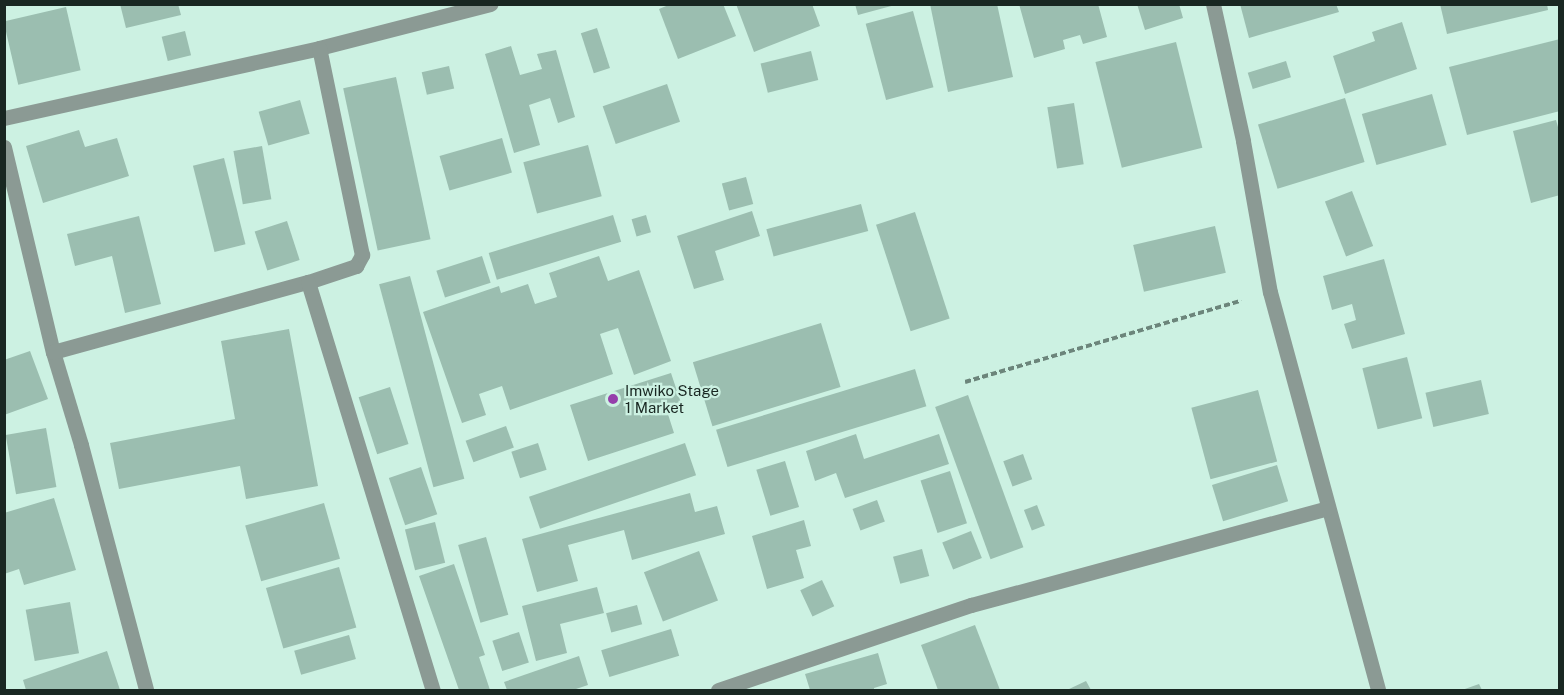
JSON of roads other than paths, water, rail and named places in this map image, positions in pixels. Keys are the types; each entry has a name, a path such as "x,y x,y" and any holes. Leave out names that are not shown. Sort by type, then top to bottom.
{"street":[{"path":"4,117 319,48 490,4"},
{"path":"1213,4 1243,141 1270,292 1378,690"},
{"path":"53,352 308,282 356,266 362,255 319,48"},
{"path":"4,147 53,352 81,445 147,690"},
{"path":"308,282 433,690"},
{"path":"718,690 971,605 1328,508"}],"place":[{"name":"Imwiko Stage 1 Market","path":"613,399"}]}
